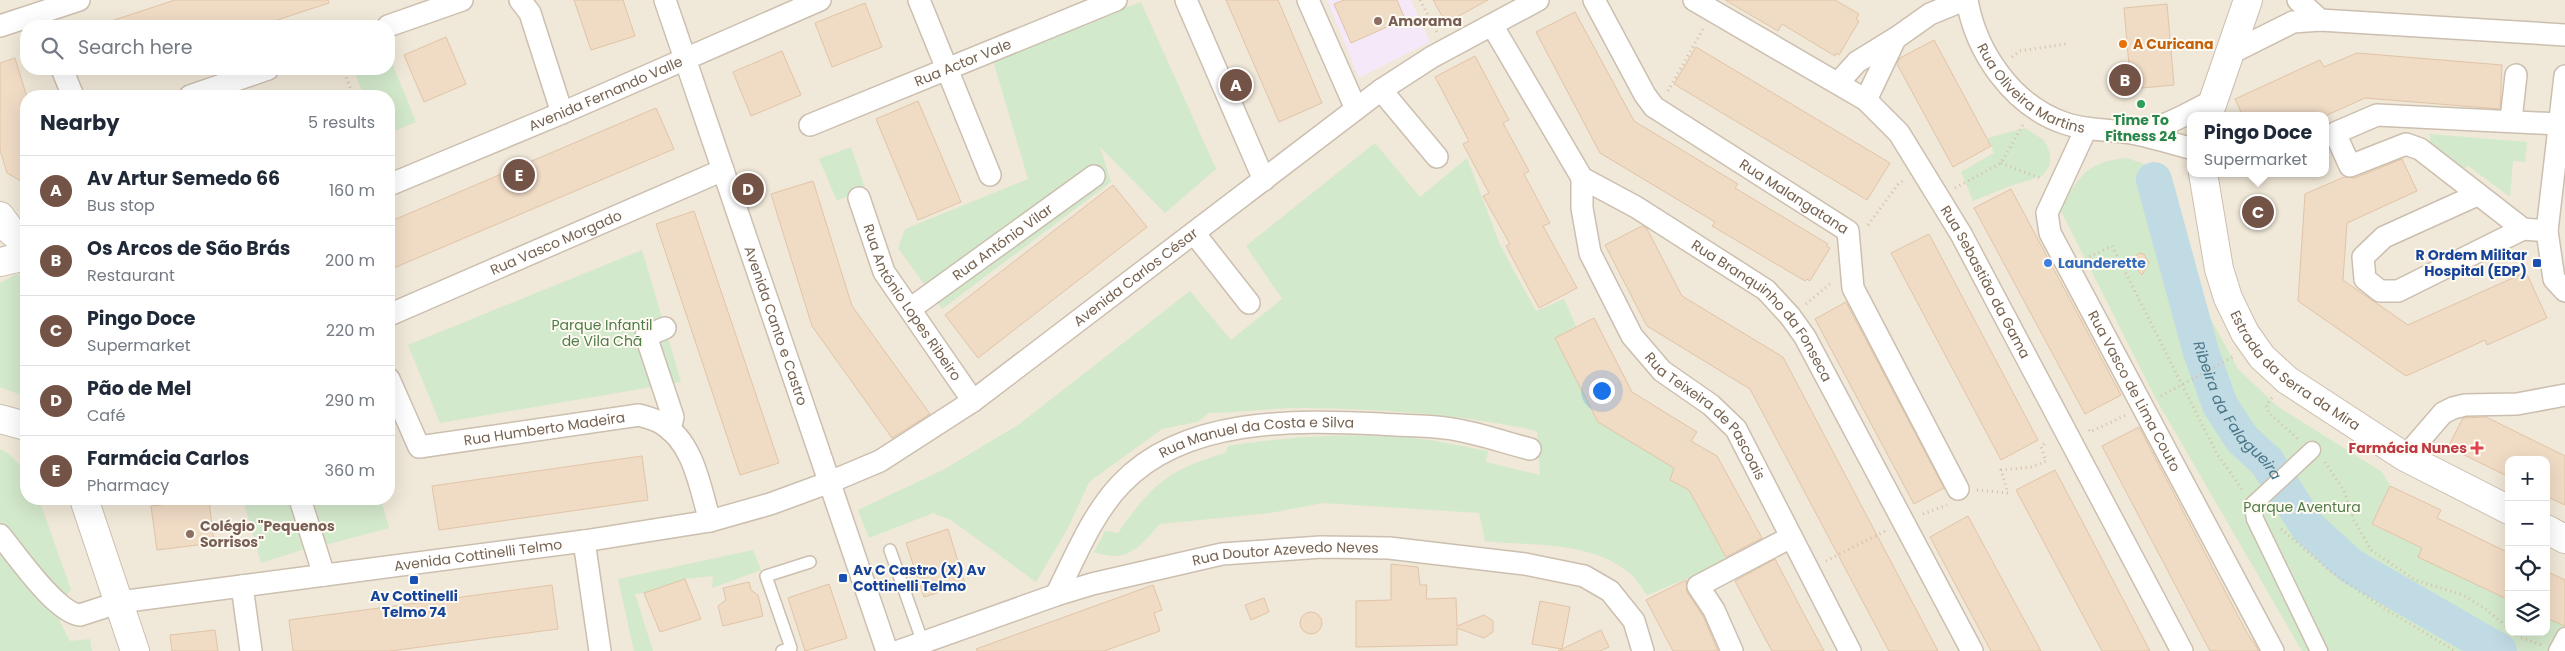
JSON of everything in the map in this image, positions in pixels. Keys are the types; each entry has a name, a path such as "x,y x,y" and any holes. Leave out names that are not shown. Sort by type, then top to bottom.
{"street":[{"path":"43,20 80,0"},
{"path":"395,24 462,0"},
{"path":"520,0 530,12 562,113"},
{"name":"Avenida Canto e Castro","path":"665,0 887,651"},
{"path":"919,0 990,175"},
{"name":"Rua Actor Vale","path":"810,125 1116,0"},
{"path":"1186,0 1264,180"},
{"path":"1308,0 1356,109"},
{"path":"1439,53 1538,0"},
{"name":"Rua Malangatana","path":"1594,0 1645,95 1657,109 1848,231 1853,288 1958,489"},
{"name":"Rua Sebastião da Gama","path":"1694,0 1866,100 1900,133 1965,242 2182,651"},
{"path":"1838,83 1857,62 1930,14 1965,0"},
{"name":"Rua Oliveira Martins","path":"1965,0 1979,43 1996,71 2033,106 2063,123 2086,129 2131,133 2187,147"},
{"path":"2210,108 2248,0"},
{"path":"2298,0 2320,20"},
{"name":"Avenida Fernando Valle","path":"395,183 562,113 812,2"},
{"path":"2229,54 2293,22 2320,20 2565,35"},
{"path":"0,26 20,23"},
{"path":"1492,25 1582,178"},
{"path":"1866,100 1896,38"},
{"name":"Avenida Carlos César","path":"830,482 880,461 973,401 1381,90 1439,53"},
{"path":"64,75 71,90"},
{"path":"207,90 251,75"},
{"path":"2511,120 2516,75"},
{"path":"2565,76 2546,231 2554,279 2565,291"},
{"path":"1381,90 1437,157"},
{"name":"Rua Oliveira Martins","path":"2196,112 2210,108"},
{"path":"2523,229 2420,150 2406,144 2350,166 2335,132 2376,114 2559,124"},
{"name":"Rua Oliveira Martins","path":"2131,133 2142,132 2187,115"},
{"name":"Rua Vasco de Lima Couto","path":"2086,129 2058,185 2047,213 2050,233 2069,268 2152,401 2272,651"},
{"name":"Rua Vasco Morgado","path":"395,312 723,170"},
{"name":"Rua António Vilar","path":"910,309 1094,176"},
{"name":"Estrada da Serra da Mira","path":"2203,177 2205,196 2219,269 2228,298 2254,346 2274,370 2405,456 2505,508"},
{"name":"Rua Branquinho da Fonseca","path":"1582,178 1636,207 1766,290 1779,303 1805,337 1972,651"},
{"name":"Rua Teixeira de Pascoais","path":"1582,178 1582,208 1590,253 1632,336 1662,371 1711,405 1736,428 1850,651"},
{"path":"2477,194 2384,237 2363,257 2365,279 2380,291 2398,291 2523,229 2546,231"},
{"name":"Rua António Lopes Ribeiro","path":"858,198 884,272 973,401"},
{"path":"0,216 11,230 20,237"},
{"path":"1194,233 1249,303"},
{"path":"0,262 20,257"},
{"path":"666,328 646,336 673,417 670,430"},
{"name":"Rua Humberto Madeira","path":"395,393 419,447 639,415 661,423 670,430 690,454 710,521"},
{"path":"2405,456 2443,414 2453,408 2464,405 2517,404 2565,395"},
{"path":"0,419 20,424"},
{"name":"Rua Manuel da Costa e Silva","path":"1056,594 1093,523 1120,484 1157,455 1197,438 1256,424 1335,422 1446,428 1530,448"},
{"path":"2312,450 2253,505 2255,519 2319,651"},
{"name":"Avenida Cottinelli Telmo","path":"0,535 48,593 73,614 80,615 120,602 584,541 710,521 770,504 830,482"},
{"path":"86,505 135,651"},
{"path":"302,505 324,575"},
{"path":"2550,531 2565,539"},
{"path":"1732,651 1714,610 1698,586 1791,537"},
{"path":"584,541 600,651"},
{"name":"Rua Doutor Azevedo Neves","path":"900,651 1056,594 1222,554 1321,547 1389,548 1525,564 1584,576 1610,591 1634,621 1643,651"},
{"path":"242,586 251,651"}],"lane":[{"path":"890,550 923,643"},
{"path":"788,650 766,576 810,562"}],"path":[{"path":"1420,0 1439,53"},
{"path":"1657,109 1713,11"},
{"path":"2020,50 2066,44"},
{"path":"345,75 351,90"},
{"path":"1939,197 2001,163 2033,106"},
{"path":"2001,163 2058,185"},
{"path":"2069,268 2112,246 2216,452 2253,505 2329,570 2379,605 2456,651"},
{"path":"2090,432 2227,360"},
{"path":"2287,380 2266,405 2269,413 2321,457 2338,478 2357,526 2371,550 2415,580 2463,595 2484,608 2505,625"},
{"path":"1808,570 1904,521 1946,506 1958,489 2008,493 2001,470 2038,464"},
{"path":"2518,636 2560,645"}],"shaded area":[{"path":"0,0 2565,0 2565,651 0,651"},
{"name":"Amorama","path":"1327,0 1411,0 1430,42 1359,78"}],"green space":[{"path":"1141,2 1216,169 1165,213 1100,147 1111,182 942,309 898,248 905,229 1028,179 992,57"},
{"path":"395,70 416,122 395,131 395,90 362,90 355,75 395,75"},
{"path":"2025,128 2044,140 2050,153 2050,165 2042,176 1973,201 1961,172 1994,153 1988,138"},
{"path":"2430,134 2527,142 2525,162 2513,161 2510,197 2467,165 2464,169 2430,144"},
{"path":"1375,143 1420,197 1467,158 1500,245 1536,311 1564,299 1576,326 1555,338 1598,422 1674,468 1670,480 1689,490 1728,562 1647,595 1630,573 1612,561 1595,554 1559,547 1485,541 1479,513 1323,503 1270,513 1160,524 1146,540 1132,551 1116,556 1094,552 1105,531 1118,533 1141,502 1163,481 1189,466 1225,453 1228,446 1271,440 1357,435 1411,438 1488,451 1486,462 1540,475 1537,431 1480,420 1392,411 1334,409 1293,408 1209,413 1197,422 1162,429 1089,482 1068,528 1036,582 951,520 933,513 869,538 858,510 943,470 1018,425 1190,291 1231,340 1282,299 1246,246"},
{"path":"851,147 865,188 837,201 819,159"},
{"name":"Parque Aventura","path":"2127,158 2161,170 2174,185 2206,310 2238,369 2277,406 2382,472 2390,486 2372,525 2422,548 2505,598 2505,636 2550,636 2550,620 2565,626 2565,651 2302,651 2156,399 2060,209 2079,179 2086,172 2103,163"},
{"name":"Parque Infantil de Vila Chã","path":"642,250 681,382 440,423 408,345"},
{"path":"20,274 20,395 0,387 0,283"},
{"path":"0,449 9,454 20,465 20,505 41,505 71,590 53,608 70,641 90,639 92,651 0,651"},
{"path":"245,505 292,505 305,549 261,563"},
{"path":"314,505 383,505 389,528 325,545"},
{"path":"753,550 761,570 712,588 713,576 685,579 644,593 635,594 653,651 634,651 618,579"}],"building":[{"path":"175,0 328,0 329,3 277,20 114,20"},
{"path":"574,0 623,0 635,36 591,50"},
{"path":"1226,0 1278,0 1322,103 1279,122"},
{"path":"1344,0 1397,0 1405,19 1351,43 1334,4"},
{"path":"1433,0 1488,0 1446,23"},
{"path":"1725,0 1835,0 1859,14 1856,19 1859,21 1839,55 1836,53 1835,56 1782,24 1778,31"},
{"path":"865,3 882,47 832,67 815,23"},
{"path":"2167,4 2174,85 2131,89 2124,8"},
{"path":"1575,12 1634,121 1738,184 1735,188 1828,244 1826,246 1830,248 1810,281 1807,279 1805,281 1712,226 1715,222 1600,153 1536,32"},
{"path":"446,37 466,84 424,102 404,55"},
{"path":"1934,40 1991,146 1953,167 1897,64 1900,58"},
{"path":"1696,47 1890,163 1867,200 1674,84"},
{"path":"782,51 801,95 751,116 733,72"},
{"path":"2357,53 2502,65 2500,109 2365,98 2329,114 2329,112 2241,112 2235,99 2320,60 2324,67"},
{"path":"1475,56 1509,120 1503,123 1529,171 1524,174 1550,223 1543,226 1577,288 1539,308 1506,246 1510,244 1483,196 1489,193 1463,144 1469,141 1435,77"},
{"path":"15,58 25,90 20,90 20,181 7,173 0,150 0,63"},
{"path":"918,101 961,202 918,220 876,119"},
{"path":"656,108 674,149 395,267 395,219"},
{"path":"2402,159 2417,191 2347,223 2343,280 2408,325 2526,272 2547,318 2487,345 2485,340 2406,376 2298,301 2305,194 2344,177 2355,178"},
{"path":"813,181 852,306 930,414 892,438 812,326 771,194"},
{"path":"1113,185 1147,227 978,358 945,315"},
{"path":"2011,189 2121,395 2085,414 1974,208"},
{"path":"694,211 779,463 740,475 656,224"},
{"path":"1642,226 1647,229 1682,296 1783,357 1938,651 1889,651 1750,389 1647,326 1605,245"},
{"path":"1929,234 2038,440 2001,460 1891,253"},
{"path":"2139,253 2144,254 2149,263 2142,275 2133,265 2132,260"},
{"path":"1846,302 1944,488 1914,504 1815,319"},
{"path":"1594,318 1632,392 1697,432 1691,441 1717,456 1762,538 1726,557 1689,490 1670,480 1674,468 1598,422 1555,338"},
{"path":"2486,417 2565,456 2565,505 2550,498 2550,456 2505,456 2505,475 2448,447 2463,418"},
{"path":"2139,427 2247,633 2259,651 2210,651 2102,446"},
{"path":"642,456 648,500 439,530 432,486"},
{"path":"2055,470 2150,651 2102,651 2016,490"},
{"path":"2390,486 2441,510 2437,518 2505,551 2505,598 2418,557 2422,548 2372,524"},
{"path":"210,505 214,543 157,550 151,506"},
{"path":"1968,516 2041,651 1991,651 1930,537"},
{"path":"948,529 965,584 924,597 906,543"},
{"path":"1775,559 1824,651 1772,651 1766,640 1735,581"},
{"path":"1391,564 1418,567 1420,585 1427,585 1426,599 1456,598 1457,626 1484,615 1493,621 1493,632 1484,638 1457,628 1457,645 1356,647 1356,601 1391,600"},
{"path":"2550,573 2565,580 2565,626 2550,620"},
{"path":"685,579 701,619 660,632 644,593"},
{"path":"1686,580 1687,592 1703,616 1718,651 1673,651 1646,600"},
{"path":"749,582 751,590 758,595 763,616 723,626 718,606 726,600 723,588"},
{"path":"829,584 847,638 805,651 788,598"},
{"path":"552,585 558,629 390,651 293,651 289,620"},
{"path":"1153,585 1162,610 1154,613 1160,631 1104,651 977,651 976,649"},
{"path":"1264,598 1269,612 1251,620 1245,605"},
{"path":"1540,601 1570,607 1562,649 1532,644"},
{"path":"1307,612 1315,612 1322,619 1322,627 1315,634 1307,634 1300,627 1300,619"},
{"path":"215,630 218,651 172,651 170,635"},
{"path":"1601,630 1609,647 1600,651 1558,651"}],"waterway":[{"name":"Ribeira da Falagueira","path":"2154,180 2201,352 2220,405 2242,439 2267,462 2308,527 2351,566 2499,651"}],"place":[{"name":"Amorama","path":"1378,21"},
{"name":"A Curicana","path":"2123,44"},
{"name":"Os Arcos de São Brás","path":"2125,80"},
{"name":"Av Artur Semedo 66","path":"1236,85"},
{"name":"Time To Fitness 24","path":"2141,104"},
{"name":"Farmácia Carlos","path":"519,175"},
{"name":"Pão de Mel","path":"748,189"},
{"name":"Pingo Doce","path":"2258,212"},
{"name":"Launderette","path":"2048,263"},
{"name":"R Ordem Militar Hospital (EDP)","path":"2537,263"},
{"name":"Farmácia Nunes","path":"2477,448"},
{"name":"Colégio \"Pequenos Sorrisos\"","path":"190,534"},
{"name":"Av C Castro (X) Av Cottinelli Telmo","path":"843,578"},
{"name":"Av Cottinelli Telmo 74","path":"414,580"}]}
